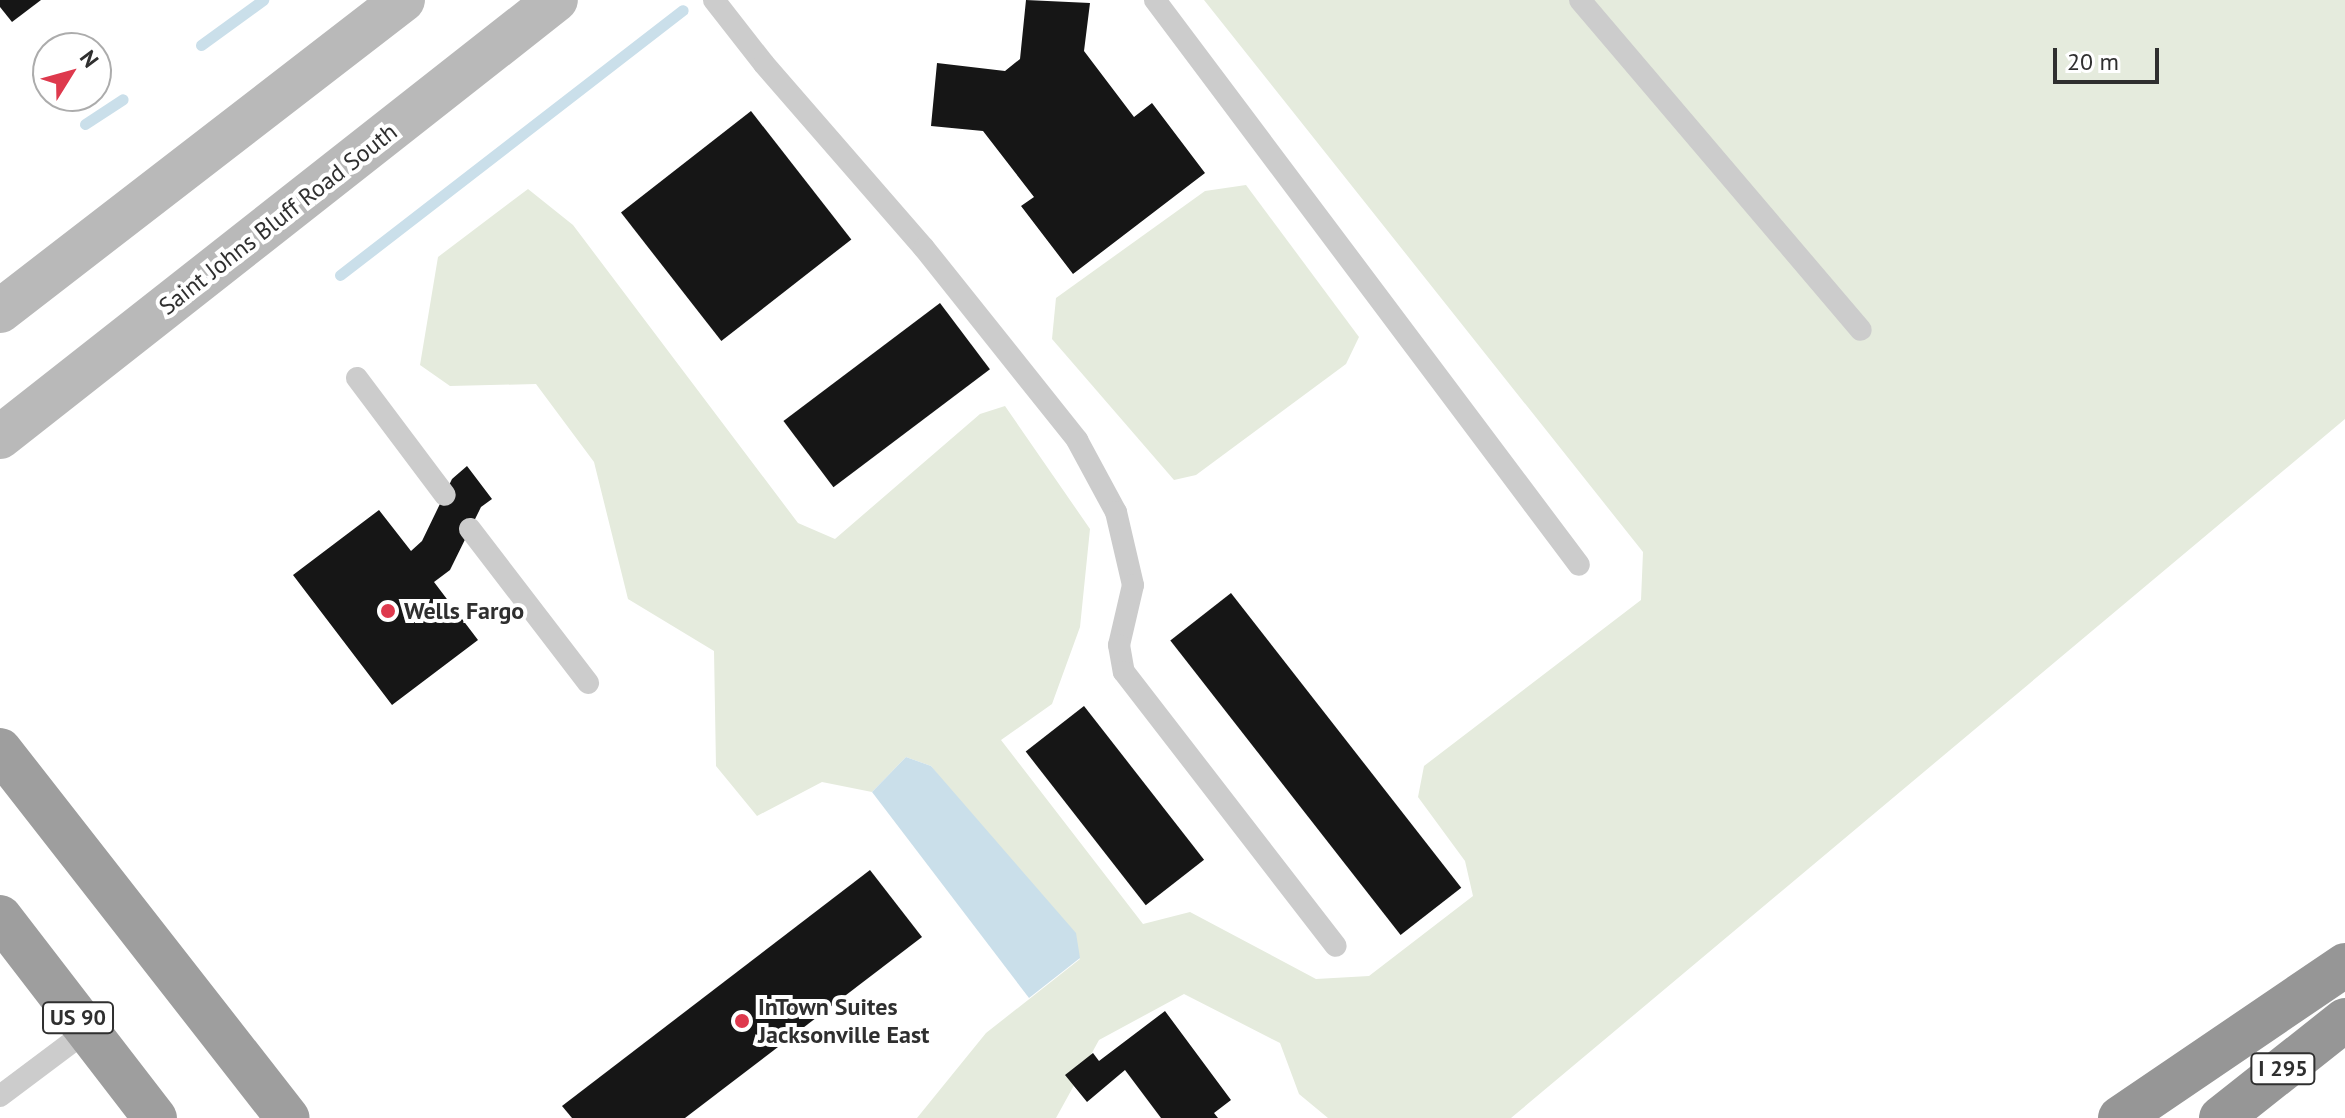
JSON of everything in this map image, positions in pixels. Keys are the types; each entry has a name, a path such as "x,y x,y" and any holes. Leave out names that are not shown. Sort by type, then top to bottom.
{"highway":[{"path":"0,750 287,1118"},
{"name":"US 90","path":"0,917 155,1118"},
{"path":"2120,1118 2345,965"},
{"name":"I 295","path":"2221,1118 2345,1020"}],"main road":[{"path":"0,311 403,0"},
{"name":"Saint Johns Bluff Road South","path":"0,437 556,0"}],"lane":[{"path":"714,0 764,64 924,248 1077,440 1116,512 1133,585 1119,645 1124,672 1336,946"},
{"path":"1155,0 1579,565"},
{"path":"1580,0 1861,330"},
{"path":"357,378 445,495"},
{"path":"470,529 588,683"},
{"path":"0,1096 88,1030"}],"shaded area":[{"path":"1204,0 2345,0 2345,419 1511,1118 1328,1118 1299,1094 1280,1043 1184,994 1099,1040 1056,1118 917,1118 986,1033 1080,959 931,766 906,757 872,792 822,782 757,816 716,766 714,651 628,599 594,462 536,384 450,386 420,365 438,257 528,189 573,225 798,523 835,539 980,414 1005,406 1090,529 1080,627 1052,704 1001,740 1143,924 1190,912 1316,979 1369,976 1473,896 1465,861 1418,797 1424,766 1641,600 1643,552"},
{"path":"1246,185 1359,337 1346,364 1196,475 1174,480 1052,339 1056,298 1205,191"}],"water":[{"path":"906,757 931,766 1076,933 1080,958 1029,998 872,792"}],"building":[{"path":"0,0 41,0 12,22 0,7"},
{"path":"1026,0 1090,3 1084,51 1134,117 1152,103 1205,173 1073,274 1021,206 1034,197 983,131 931,126 937,63 1005,71 1020,59"},
{"path":"751,111 851,239 721,341 621,213"},
{"path":"940,303 990,369 833,487 783,421"},
{"name":"Wells Fargo","path":"467,466 492,499 481,507 450,570 434,582 478,640 392,705 293,575 379,510 411,551 422,541 452,479"},
{"path":"1231,593 1461,888 1401,935 1170,640"},
{"path":"1084,706 1204,860 1146,905 1026,752"},
{"name":"InTown Suites Jacksonville East","path":"870,870 922,937 685,1118 572,1118 562,1106"},
{"path":"1165,1011 1231,1100 1214,1113 1218,1118 1161,1118 1125,1070 1087,1102 1065,1075 1093,1053 1099,1061"}],"waterway":[{"path":"201,45 263,0"},
{"path":"340,275 683,10"},
{"path":"85,124 123,99"}],"place":[{"name":"Wells Fargo","path":"388,611"},
{"name":"InTown Suites Jacksonville East","path":"742,1021"}]}
